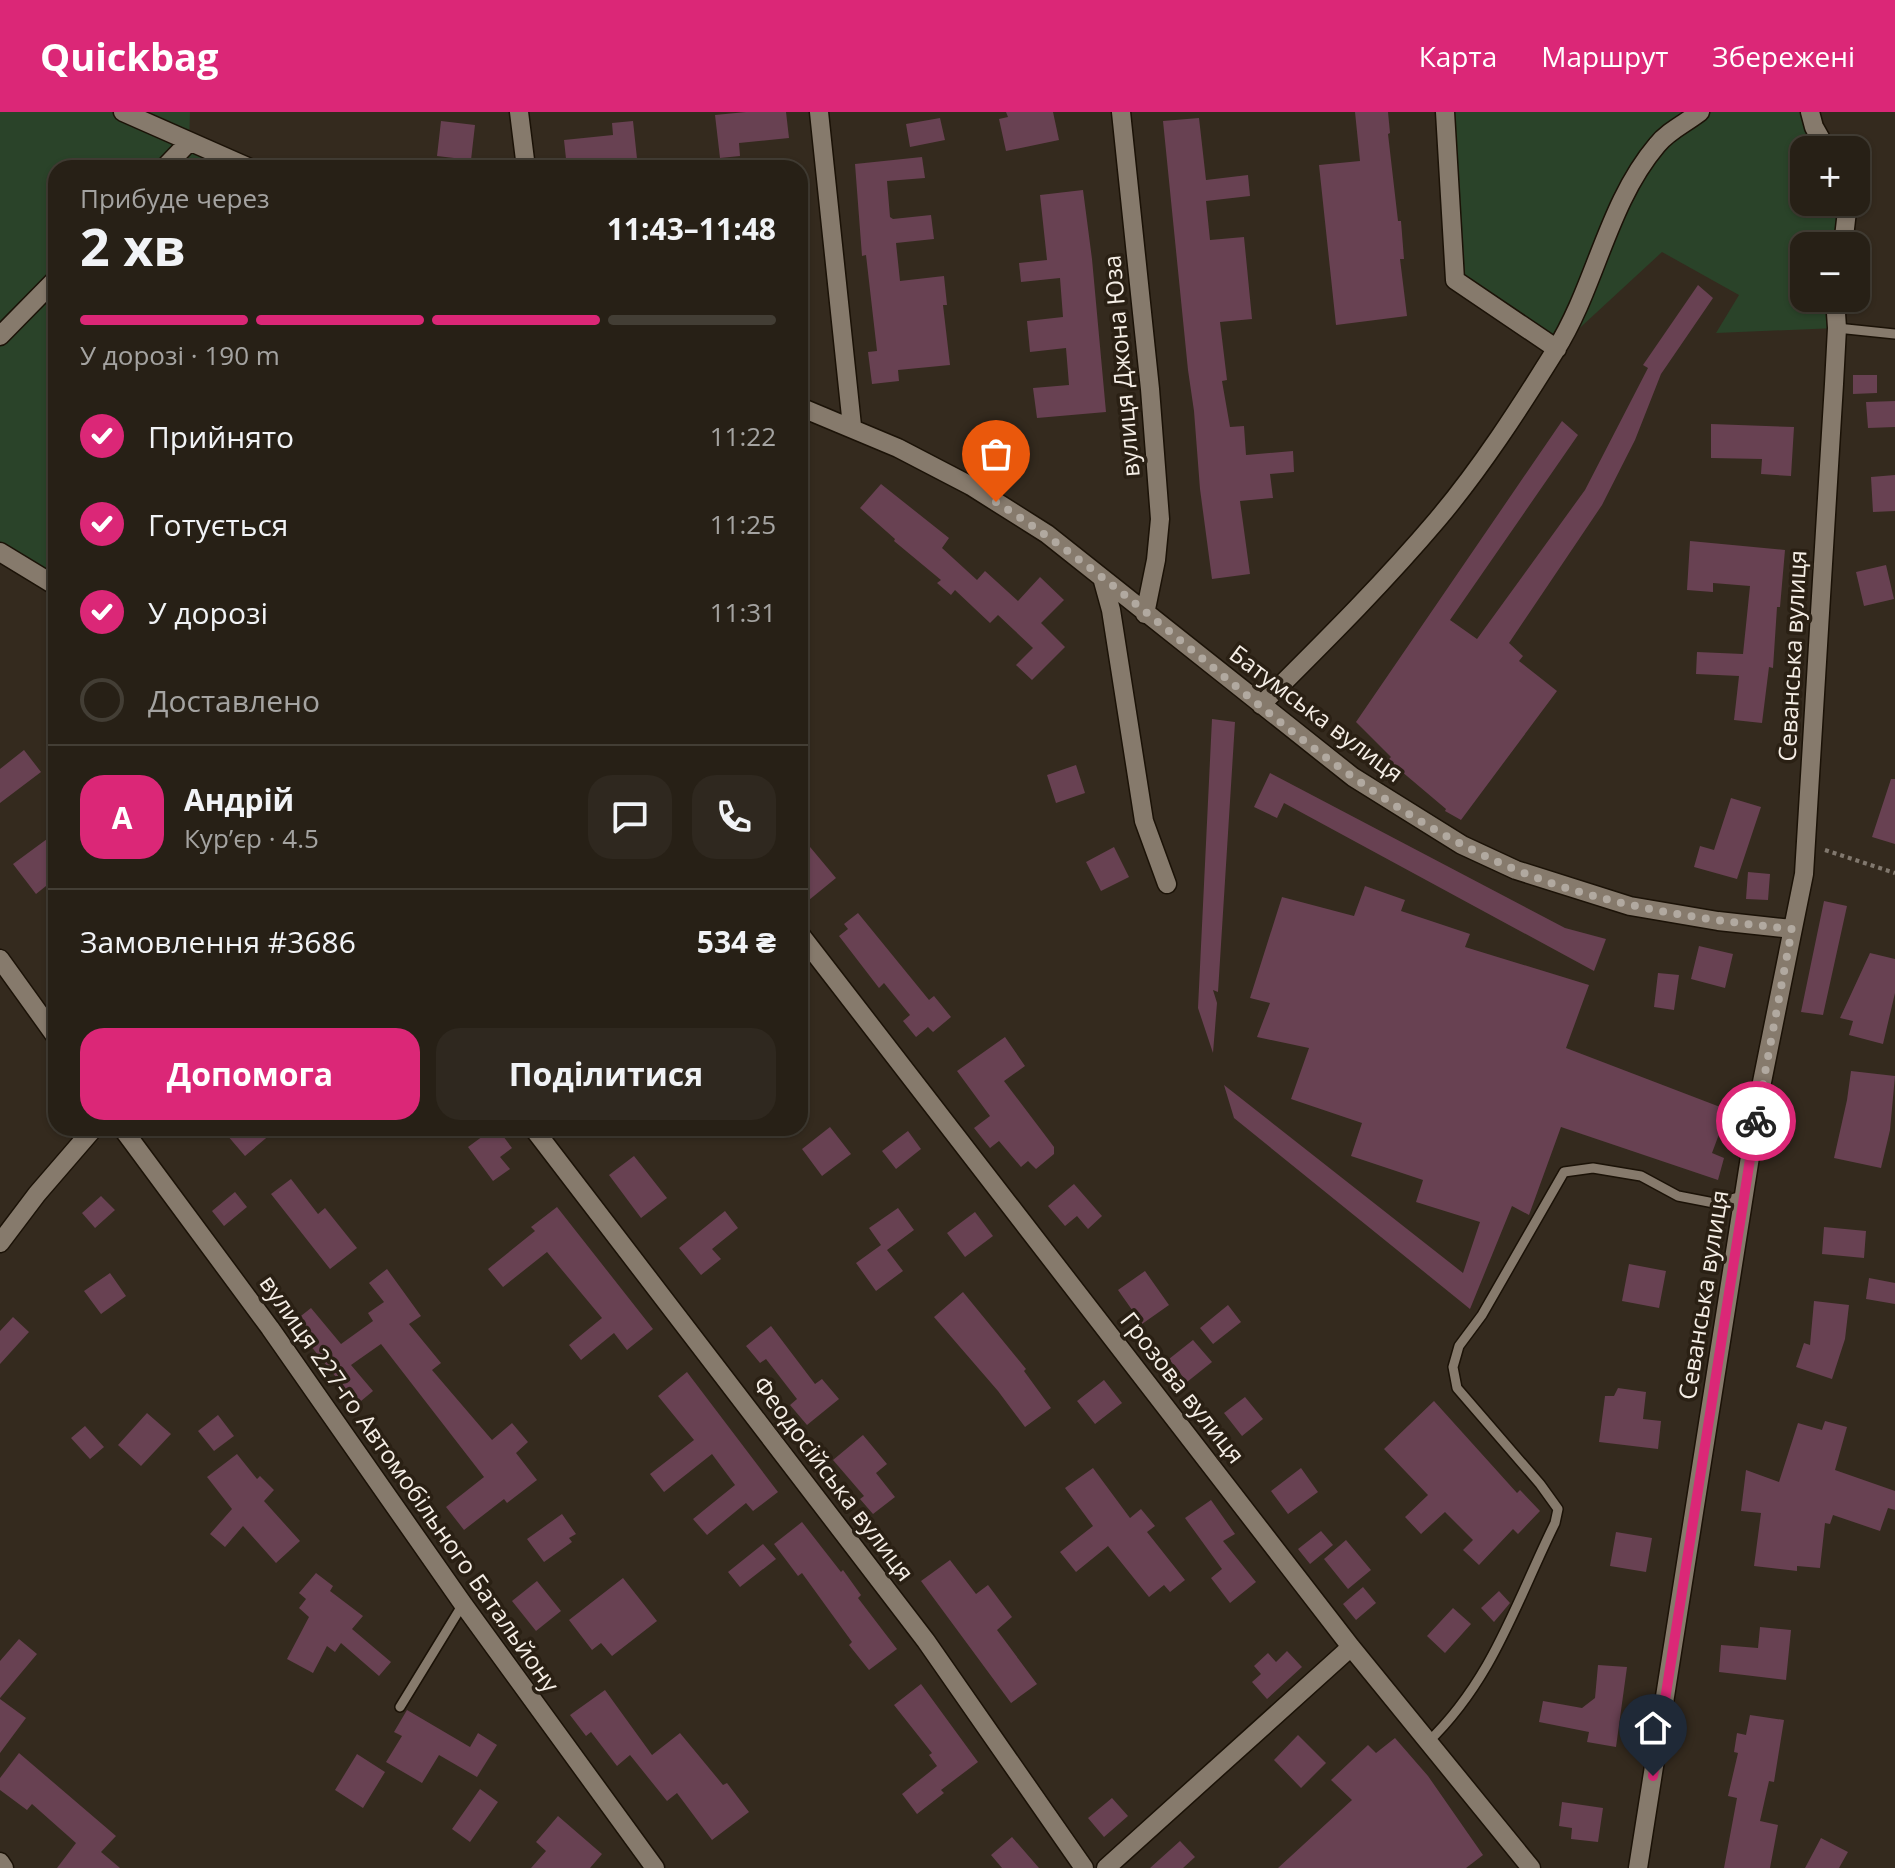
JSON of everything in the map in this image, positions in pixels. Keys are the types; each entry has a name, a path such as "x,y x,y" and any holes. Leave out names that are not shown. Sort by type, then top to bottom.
{"street":[{"path":"123,112 231,160"},
{"path":"519,112 525,160"},
{"path":"819,112 852,426"},
{"name":"вулиця Джона Юза","path":"1121,112 1150,389 1160,519 1156,560 1145,614"},
{"path":"1445,112 1455,280 1557,349"},
{"path":"1261,705 1331,635 1437,520 1475,471 1557,349 1578,307 1623,197 1657,144 1700,112"},
{"path":"1810,112 1819,136"},
{"path":"172,160 189,142"},
{"path":"0,336 48,287"},
{"name":"Севанська вулиця","path":"1638,1868 1744,1196 1804,874 1836,312"},
{"name":"Батумська вулиця","path":"808,410 852,426 971,486 1047,534 1353,777 1462,845 1516,870 1630,906 1718,921 1792,929"},
{"path":"0,552 48,581"},
{"path":"1103,581 1111,610 1144,821 1167,884"},
{"name":"Грозова вулиця","path":"808,944 1351,1647 1531,1868"},
{"path":"0,959 48,1026"},
{"path":"0,1243 87,1136"},
{"name":"вулиця 227-го Автомобільного Батальйону","path":"128,1136 270,1328 463,1604 655,1868"},
{"name":"Феодосійська вулиця","path":"539,1136 926,1641 1084,1868"},
{"path":"1106,1868 1351,1647"},
{"path":"0,1862 4,1868"}],"lane":[{"path":"1837,328 1895,334"},
{"path":"1427,1743 1445,1726 1479,1682 1518,1607 1555,1523 1558,1509 1457,1388 1453,1367 1459,1346 1482,1315 1564,1172 1593,1168 1641,1176 1678,1196 1714,1203 1744,1196"},
{"path":"400,1707 463,1604"}],"path":[{"path":"1806,844 1895,873"}],"green space":[{"path":"0,112 190,112 189,143 230,160 48,160 48,581 0,552"},
{"path":"1445,112 1810,112 1821,136 1790,136 1790,216 1846,216 1845,232 1790,232 1790,312 1836,312 1837,328 1716,333 1739,295 1662,252 1557,349 1455,280"}],"building":[{"path":"786,112 789,138 739,143 740,156 720,158 715,115"},
{"path":"1006,112 1053,112 1059,140 1006,151 999,119 1008,117"},
{"path":"1355,112 1388,112 1398,221 1401,221 1404,259 1400,259 1407,316 1336,325 1319,165 1360,161"},
{"path":"940,118 945,140 910,147 906,124"},
{"path":"1199,118 1206,180 1248,175 1250,196 1206,201 1210,240 1244,237 1252,319 1220,322 1227,380 1222,381 1230,427 1244,426 1246,455 1293,451 1294,472 1270,474 1273,498 1240,501 1250,574 1212,579 1163,121"},
{"path":"441,121 475,125 471,160 437,156"},
{"path":"633,121 637,160 566,160 564,140 613,135 612,123"},
{"path":"922,157 925,178 887,181 890,217 931,215 934,239 896,243 900,281 944,276 947,305 943,305 950,365 898,370 899,381 872,384 868,352 877,351 866,255 862,256 855,164"},
{"path":"1083,190 1106,412 1037,418 1033,388 1069,385 1066,348 1030,352 1027,321 1063,317 1060,278 1021,282 1019,263 1047,260 1040,195"},
{"path":"1698,285 1713,298 1661,374 1635,440 1602,505 1509,643 1523,656 1519,661 1557,691 1461,820 1445,811 1388,760 1391,757 1356,722 1562,421 1578,435 1450,620 1477,639 1585,490 1648,368 1643,365"},
{"path":"1853,375 1877,375 1877,393 1853,394"},
{"path":"1895,401 1895,427 1868,428 1866,402"},
{"path":"1711,424 1794,427 1791,476 1761,474 1762,459 1711,458"},
{"path":"1895,475 1895,511 1873,512 1871,477"},
{"path":"881,484 949,538 942,548 977,580 985,571 1018,601 1040,577 1064,600 1041,623 1065,647 1032,680 1016,665 1033,648 998,615 990,623 955,590 951,595 937,583 941,580 860,508"},
{"path":"1690,541 1785,550 1773,668 1769,667 1762,723 1734,720 1739,676 1696,674 1697,652 1743,654 1750,586 1713,583 1713,592 1687,590"},
{"path":"1886,565 1894,599 1864,606 1856,572"},
{"path":"1212,719 1235,722 1218,992 1213,990 1217,1003 1213,1053 1198,1008"},
{"path":"24,750 41,772 0,803 0,769"},
{"path":"1076,765 1085,793 1056,803 1047,775"},
{"path":"1270,773 1565,928 1606,939 1594,971 1284,803 1277,818 1254,807"},
{"path":"1891,779 1895,779 1895,844 1872,837"},
{"path":"1731,798 1761,807 1737,879 1694,867 1700,846 1714,850"},
{"path":"48,840 48,884 36,894 13,864"},
{"path":"808,845 836,878 808,899"},
{"path":"1114,847 1129,877 1101,891 1086,862"},
{"path":"1748,872 1770,874 1768,900 1746,899"},
{"path":"1365,886 1405,900 1401,911 1470,934 1465,947 1589,985 1566,1048 1728,1110 1712,1153 1724,1158 1718,1180 1561,1127 1529,1215 1512,1206 1470,1309 1234,1118 1224,1085 1463,1273 1480,1222 1416,1202 1423,1180 1351,1156 1362,1123 1291,1099 1309,1048 1257,1037 1270,1003 1250,998 1282,897 1354,916"},
{"path":"1824,901 1847,906 1823,1015 1801,1012"},
{"path":"858,913 929,1000 934,996 951,1017 933,1032 928,1027 916,1037 903,1021 910,1015 884,983 879,988 839,936 848,929 844,924"},
{"path":"1699,946 1733,954 1725,988 1691,979"},
{"path":"1870,953 1895,959 1895,993 1883,1044 1849,1035 1853,1021 1840,1018"},
{"path":"1658,973 1679,975 1674,1010 1654,1007"},
{"path":"1005,1037 1025,1066 1004,1081 1054,1147 1054,1154 1036,1169 1028,1161 1021,1167 999,1141 990,1148 974,1128 990,1116 957,1071"},
{"path":"1851,1071 1895,1076 1890,1130 1881,1168 1834,1158"},
{"path":"830,1127 851,1154 822,1176 802,1149"},
{"path":"908,1131 921,1149 896,1169 882,1151"},
{"path":"228,1136 269,1136 245,1156"},
{"path":"483,1136 503,1136 512,1148 500,1157 510,1169 493,1181 468,1147"},
{"path":"634,1156 667,1198 641,1218 609,1175"},
{"path":"291,1179 318,1214 325,1208 357,1248 330,1269 271,1194"},
{"path":"1074,1184 1102,1216 1088,1229 1077,1216 1065,1226 1048,1206"},
{"path":"235,1192 247,1207 224,1226 212,1211"},
{"path":"101,1196 115,1210 95,1228 82,1213"},
{"path":"557,1207 653,1329 627,1350 614,1333 581,1360 569,1345 602,1318 547,1252 503,1287 488,1269 535,1231 531,1227"},
{"path":"898,1208 914,1230 887,1250 903,1271 876,1291 856,1263 881,1245 869,1228"},
{"path":"725,1211 738,1228 712,1249 721,1259 701,1275 679,1248"},
{"path":"975,1212 993,1236 965,1257 947,1233"},
{"path":"1824,1227 1866,1231 1864,1258 1822,1254"},
{"path":"1629,1264 1666,1271 1659,1308 1622,1301"},
{"path":"387,1269 421,1316 409,1324 441,1363 432,1370 492,1440 512,1423 528,1442 516,1453 537,1480 507,1503 504,1499 464,1530 446,1507 484,1477 381,1344 351,1365 373,1391 355,1406 342,1391 345,1388 292,1323 311,1308 341,1344 373,1321 368,1313 384,1302 369,1283"},
{"path":"1145,1271 1169,1305 1142,1324 1118,1290"},
{"path":"110,1273 126,1296 101,1314 84,1291"},
{"path":"1869,1278 1895,1283 1895,1304 1866,1299"},
{"path":"963,1292 1026,1369 1024,1371 1051,1408 1025,1427 934,1317"},
{"path":"1814,1301 1849,1305 1845,1339 1832,1379 1796,1367 1804,1343 1810,1345"},
{"path":"1228,1305 1241,1322 1213,1344 1200,1328"},
{"path":"13,1317 29,1332 0,1364 0,1331"},
{"path":"771,1326 815,1384 822,1379 839,1399 807,1425 790,1405 797,1399 766,1359 760,1363 746,1346"},
{"path":"1193,1340 1212,1362 1187,1382 1169,1359"},
{"path":"687,1372 778,1492 753,1511 746,1503 707,1535 693,1519 735,1485 712,1454 664,1492 650,1474 694,1440 658,1396"},
{"path":"1104,1380 1122,1403 1095,1424 1077,1401"},
{"path":"1618,1388 1646,1392 1643,1419 1661,1421 1658,1449 1599,1442 1605,1396 1614,1396"},
{"path":"1245,1397 1263,1419 1242,1436 1224,1413"},
{"path":"1434,1401 1517,1493 1520,1490 1540,1511 1518,1534 1513,1529 1479,1565 1463,1550 1473,1540 1445,1512 1421,1534 1405,1517 1428,1495 1384,1449"},
{"path":"147,1413 171,1434 141,1466 118,1445"},
{"path":"218,1415 234,1436 214,1451 198,1431"},
{"path":"1825,1421 1847,1427 1835,1470 1895,1491 1895,1510 1888,1508 1880,1531 1833,1515 1830,1524 1825,1523 1820,1568 1797,1566 1797,1571 1754,1566 1761,1513 1741,1511 1746,1470 1779,1482 1798,1423 1822,1430"},
{"path":"85,1426 104,1447 90,1459 71,1438"},
{"path":"863,1435 887,1464 876,1473 895,1497 873,1514 860,1499 864,1496 833,1460"},
{"path":"237,1454 257,1479 260,1476 274,1490 264,1501 300,1541 276,1563 243,1526 225,1547 210,1534 232,1509 207,1477"},
{"path":"1093,1468 1130,1518 1141,1509 1155,1526 1147,1532 1185,1580 1170,1592 1164,1585 1149,1597 1108,1546 1076,1572 1060,1552 1093,1526 1065,1488"},
{"path":"1301,1468 1318,1492 1288,1514 1271,1491"},
{"path":"1211,1500 1235,1534 1223,1541 1256,1582 1230,1603 1211,1578 1222,1569 1185,1518"},
{"path":"562,1514 576,1534 569,1538 572,1542 544,1562 527,1539"},
{"path":"802,1522 841,1572 843,1570 861,1595 858,1598 897,1649 869,1670 802,1573 798,1576 774,1544"},
{"path":"1321,1531 1333,1545 1310,1564 1298,1549"},
{"path":"1616,1532 1652,1538 1646,1572 1610,1566"},
{"path":"1346,1540 1371,1570 1348,1589 1324,1559"},
{"path":"763,1544 776,1559 740,1587 728,1572"},
{"path":"950,1560 976,1594 988,1585 1012,1617 997,1630 1037,1684 1011,1703 921,1581"},
{"path":"316,1573 333,1586 330,1591 363,1616 352,1629 391,1662 379,1676 341,1643 335,1652 327,1646 313,1673 287,1659 309,1617 299,1608 306,1599 299,1593"},
{"path":"623,1578 657,1621 612,1656 601,1643 592,1650 569,1620"},
{"path":"537,1581 561,1611 536,1631 512,1601"},
{"path":"1363,1587 1376,1603 1356,1620 1343,1604"},
{"path":"1499,1591 1510,1603 1494,1622 1481,1608"},
{"path":"1453,1608 1471,1624 1445,1653 1427,1636"},
{"path":"1760,1627 1791,1630 1786,1680 1719,1672 1721,1645 1758,1648"},
{"path":"19,1639 37,1654 0,1698 0,1661"},
{"path":"1287,1651 1302,1667 1267,1699 1252,1682 1261,1674 1254,1666 1268,1653 1276,1662"},
{"path":"1598,1665 1627,1667 1616,1747 1587,1742 1589,1732 1539,1722 1543,1701 1582,1708 1595,1698"},
{"path":"921,1684 978,1762 941,1790 944,1793 917,1814 902,1794 937,1766 929,1755 932,1753 894,1705"},
{"path":"605,1690 652,1755 680,1733 723,1785 727,1783 749,1812 712,1840 677,1793 667,1801 630,1755 617,1766 591,1732 586,1736 570,1715"},
{"path":"0,1699 26,1718 0,1753"},
{"path":"407,1710 470,1747 478,1733 497,1745 477,1777 439,1755 422,1783 386,1762 402,1736 394,1732"},
{"path":"1750,1715 1784,1720 1774,1782 1769,1781 1760,1821 1778,1825 1770,1868 1724,1868 1737,1798 1728,1796 1738,1753 1734,1752 1737,1733 1746,1735"},
{"path":"1298,1735 1326,1763 1301,1788 1274,1760"},
{"path":"1395,1738 1428,1776 1483,1855 1466,1868 1278,1868 1352,1800 1331,1780 1368,1745 1376,1753"},
{"path":"19,1753 116,1836 101,1852 120,1868 57,1868 76,1843 32,1804 27,1810 0,1790 0,1778"},
{"path":"357,1754 385,1772 363,1808 335,1790"},
{"path":"480,1789 498,1802 470,1842 452,1829"},
{"path":"1112,1798 1128,1816 1104,1837 1088,1818"},
{"path":"1562,1802 1603,1808 1598,1842 1571,1839 1572,1828 1559,1826"},
{"path":"558,1816 602,1854 590,1868 531,1868 546,1851 536,1842"},
{"path":"1012,1837 1039,1868 1002,1868 991,1855"},
{"path":"1821,1838 1848,1852 1839,1868 1805,1868"},
{"path":"1180,1841 1195,1857 1183,1868 1150,1868"}],"way so far":[{"path":"996,502 1047,534 1353,777 1462,845 1516,870 1630,906 1718,921 1792,929 1756,1121"}],"route":[{"path":"1653,1776 1756,1121"}]}
